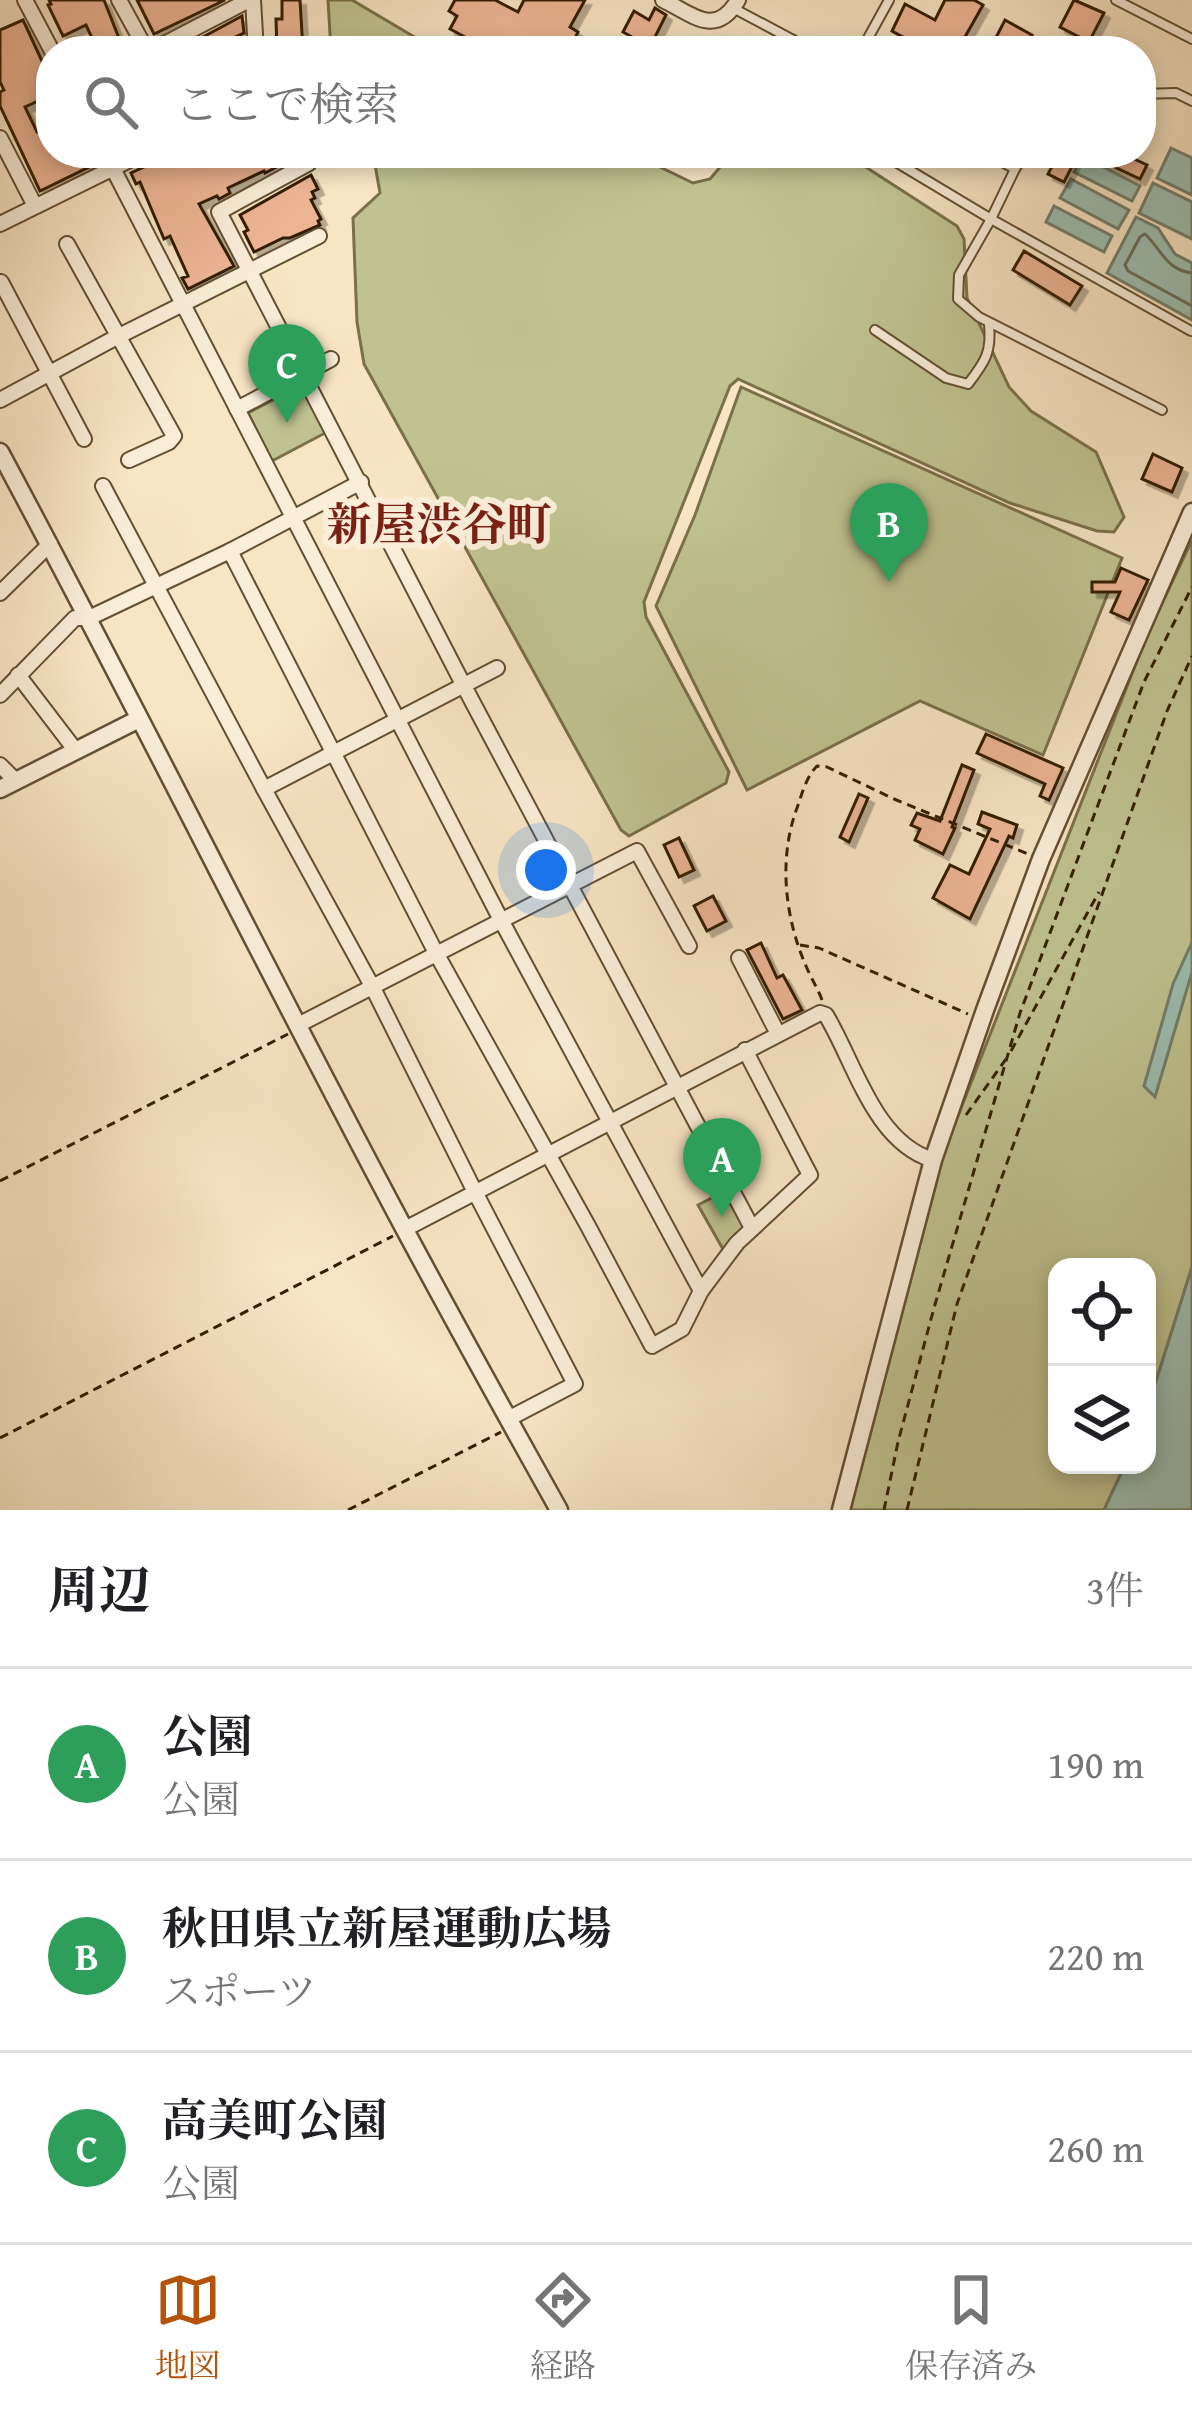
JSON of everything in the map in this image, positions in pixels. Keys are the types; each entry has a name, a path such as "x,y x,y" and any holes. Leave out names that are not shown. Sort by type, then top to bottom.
{"street":[{"path":"25,0 44,36"},
{"path":"119,0 140,36"},
{"path":"179,36 251,0 255,36"},
{"path":"663,0 707,23 722,20 736,4"},
{"path":"0,138 35,206"},
{"path":"300,168 219,212 752,1228"},
{"path":"0,224 113,169 501,920 701,1292"},
{"path":"0,400 320,236"},
{"path":"67,244 173,436 129,460"},
{"path":"1,281 84,439"},
{"path":"238,409 331,358"},
{"path":"0,453 405,1229 559,1510"},
{"path":"0,695 75,618 89,618 230,551 361,482"},
{"path":"103,485 372,986 575,1384 511,1422"},
{"path":"841,1510 933,1160 981,1020 1041,859 1192,512"},
{"path":"0,593 50,544"},
{"path":"230,551 436,953 652,1346 682,1329 729,1252 810,1175 746,1050"},
{"path":"264,790 497,668"},
{"path":"18,675 76,751"},
{"path":"0,765 8,785 139,719"},
{"path":"299,1026 637,850 689,946"},
{"path":"739,958 778,1034"},
{"path":"405,1229 814,1015 826,1015 884,1123 915,1155 933,1160"}],"lane":[{"path":"870,36 890,0"},
{"path":"1116,0 1192,39"},
{"path":"736,4 789,36"},
{"path":"1156,94 1176,93 1192,100"},
{"path":"905,168 1191,331"},
{"path":"1015,169 959,274 958,299 989,323 1162,410"},
{"path":"875,330 946,378 968,384 986,362 989,323"}],"path":[{"path":"884,1510 934,1308 1020,1013 1144,682 1192,587"},
{"path":"908,1510 957,1304 1166,711 1192,656"},
{"path":"822,1014 821,997 798,945 786,896 792,820 817,766 1041,859"},
{"path":"958,1126 1007,1057 1106,880"},
{"path":"798,945 819,948 981,1020"},
{"path":"0,1181 299,1026"},
{"path":"0,1438 405,1229"},
{"path":"348,1510 511,1422"}],"green space":[{"path":"328,0 352,0 413,36 330,36"},
{"path":"376,168 662,168 693,183 710,179 719,168 867,168 957,226 964,239 967,298 1009,387 1031,411 1096,452 1124,517 1114,532 1097,531 1010,503 738,379 730,386 644,602 646,617 729,772 726,783 629,836 621,830 364,364 357,322 353,218 380,193"},
{"path":"302,385 327,432 272,461 248,413"},
{"path":"741,387 1122,558 1043,755 920,701 747,790 656,606"},
{"path":"1192,540 1192,1267 1156,1381 1156,1258 1048,1258 1048,1474 1121,1474 1104,1510 850,1510 945,1149 1148,633"},
{"path":"725,1191 745,1228 724,1251 698,1205"}],"water":[{"path":"1171,148 1192,158 1192,195 1157,178"},
{"path":"1076,168 1105,168 1140,186 1132,201 1074,172"},
{"path":"1071,179 1129,210 1118,229 1060,198"},
{"path":"1153,183 1192,202 1192,239 1139,213"},
{"path":"1054,206 1112,236 1104,252 1046,222"},
{"path":"1136,217 1158,228 1175,254 1192,263 1192,320 1107,273"},
{"path":"1192,942 1192,972 1155,1097 1144,1086 1173,984"},
{"path":"1192,1267 1192,1510 1104,1510 1121,1474 1156,1474 1156,1381"}],"building":[{"path":"49,0 104,0 118,36 91,36 86,25 63,36"},
{"path":"137,0 225,0 154,34"},
{"path":"282,0 300,0 302,36 277,36 276,19 282,19"},
{"path":"455,0 495,0 518,12 524,0 585,0 570,27 578,32 576,36 463,36 450,29 457,16 449,11"},
{"path":"945,0 974,0 983,5 965,36 901,36 892,31 905,4 935,20"},
{"path":"1074,0 1104,13 1092,36 1077,36 1060,27"},
{"path":"655,8 666,15 656,36 623,32 634,11 649,20"},
{"path":"242,16 244,33 205,36"},
{"path":"23,20 36,48 36,102 25,107 36,130 36,168 87,168 40,191 0,106 4,90 0,30"},
{"path":"1005,20 1032,35 1031,36 997,36"},
{"path":"142,168 275,168 228,188 230,193 219,199 199,204 234,266 188,289 182,278 188,276 170,236 164,239 140,182 136,184 131,173"},
{"path":"1051,168 1071,168 1064,182 1048,174"},
{"path":"1117,168 1146,168 1140,179"},
{"path":"311,175 318,189 311,200 320,225 254,252 240,215"},
{"path":"1024,251 1082,286 1070,305 1013,270"},
{"path":"1153,454 1182,468 1172,492 1142,479"},
{"path":"1121,568 1148,580 1129,620 1111,612 1120,592 1092,592 1092,582 1115,582"},
{"path":"986,734 1063,768 1049,800 1040,796 1045,784 977,753"},
{"path":"962,765 974,770 943,854 915,840 920,829 911,825 917,813 940,821"},
{"path":"859,794 868,798 849,842 840,837"},
{"path":"982,812 1017,825 970,919 933,898 950,865 969,874 990,829 978,824"},
{"path":"679,838 694,870 679,877 664,845"},
{"path":"713,896 726,921 707,931 694,906"},
{"path":"761,943 777,978 783,975 802,1010 783,1019 747,950"}],"place":[{"name":"高美町公園","path":"287,423"},
{"name":"秋田県立新屋運動広場","path":"889,582"},
{"name":"公園","path":"722,1217"}],"district":[{"name":"新屋渋谷町","path":"439,524"}]}
